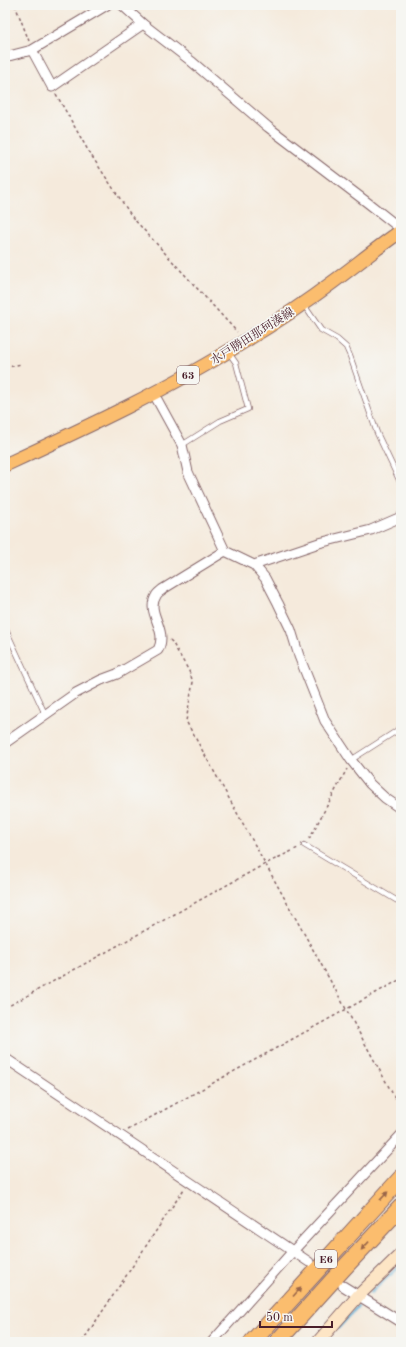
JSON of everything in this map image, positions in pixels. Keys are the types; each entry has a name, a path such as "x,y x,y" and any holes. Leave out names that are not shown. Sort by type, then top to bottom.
{"highway":[{"name":"E6","path":"252,1342 401,1178"},
{"name":"E6","path":"277,1342 342,1269 401,1207"}],"main road":[{"name":"水戸勝田那珂湊線","path":"5,465 154,394 246,341 332,283 401,230"}],"street":[{"path":"5,57 32,50 107,5"},
{"path":"122,5 143,24 191,61 268,127 401,230"},
{"path":"32,50 52,87 143,24"},
{"path":"154,394 182,445 188,472 225,551 254,565 265,578 291,630 299,656 325,722 370,784 385,798 401,809"},
{"path":"254,565 319,543 371,530 401,517"},
{"path":"5,743 76,693 101,680 117,674 158,650 162,636 154,612 153,603 156,596 163,589 225,551"},
{"path":"5,1058 309,1262"},
{"path":"212,1342 401,1135"},
{"path":"318,1342 360,1295 401,1254"},
{"path":"343,1286 360,1295 401,1322"}],"lane":[{"path":"303,303 321,330 338,339 346,347 377,433 401,484"},
{"path":"182,445 220,421 248,409 236,364 228,351"},
{"path":"5,628 45,714"},
{"path":"352,760 401,728"},
{"path":"304,845 401,903"}],"path":[{"path":"15,5 32,50"},
{"path":"52,87 89,152 133,218 246,341"},
{"path":"5,368 21,364"},
{"path":"162,636 172,642 189,671 193,682 186,721 401,1109"},
{"path":"5,1008 266,864 304,845 311,837 352,760"},
{"path":"120,1135 401,979"},
{"path":"82,1342 189,1181"}],"waterway":[{"path":"370,1293 401,1265"},
{"path":"338,1328 358,1306"}]}
